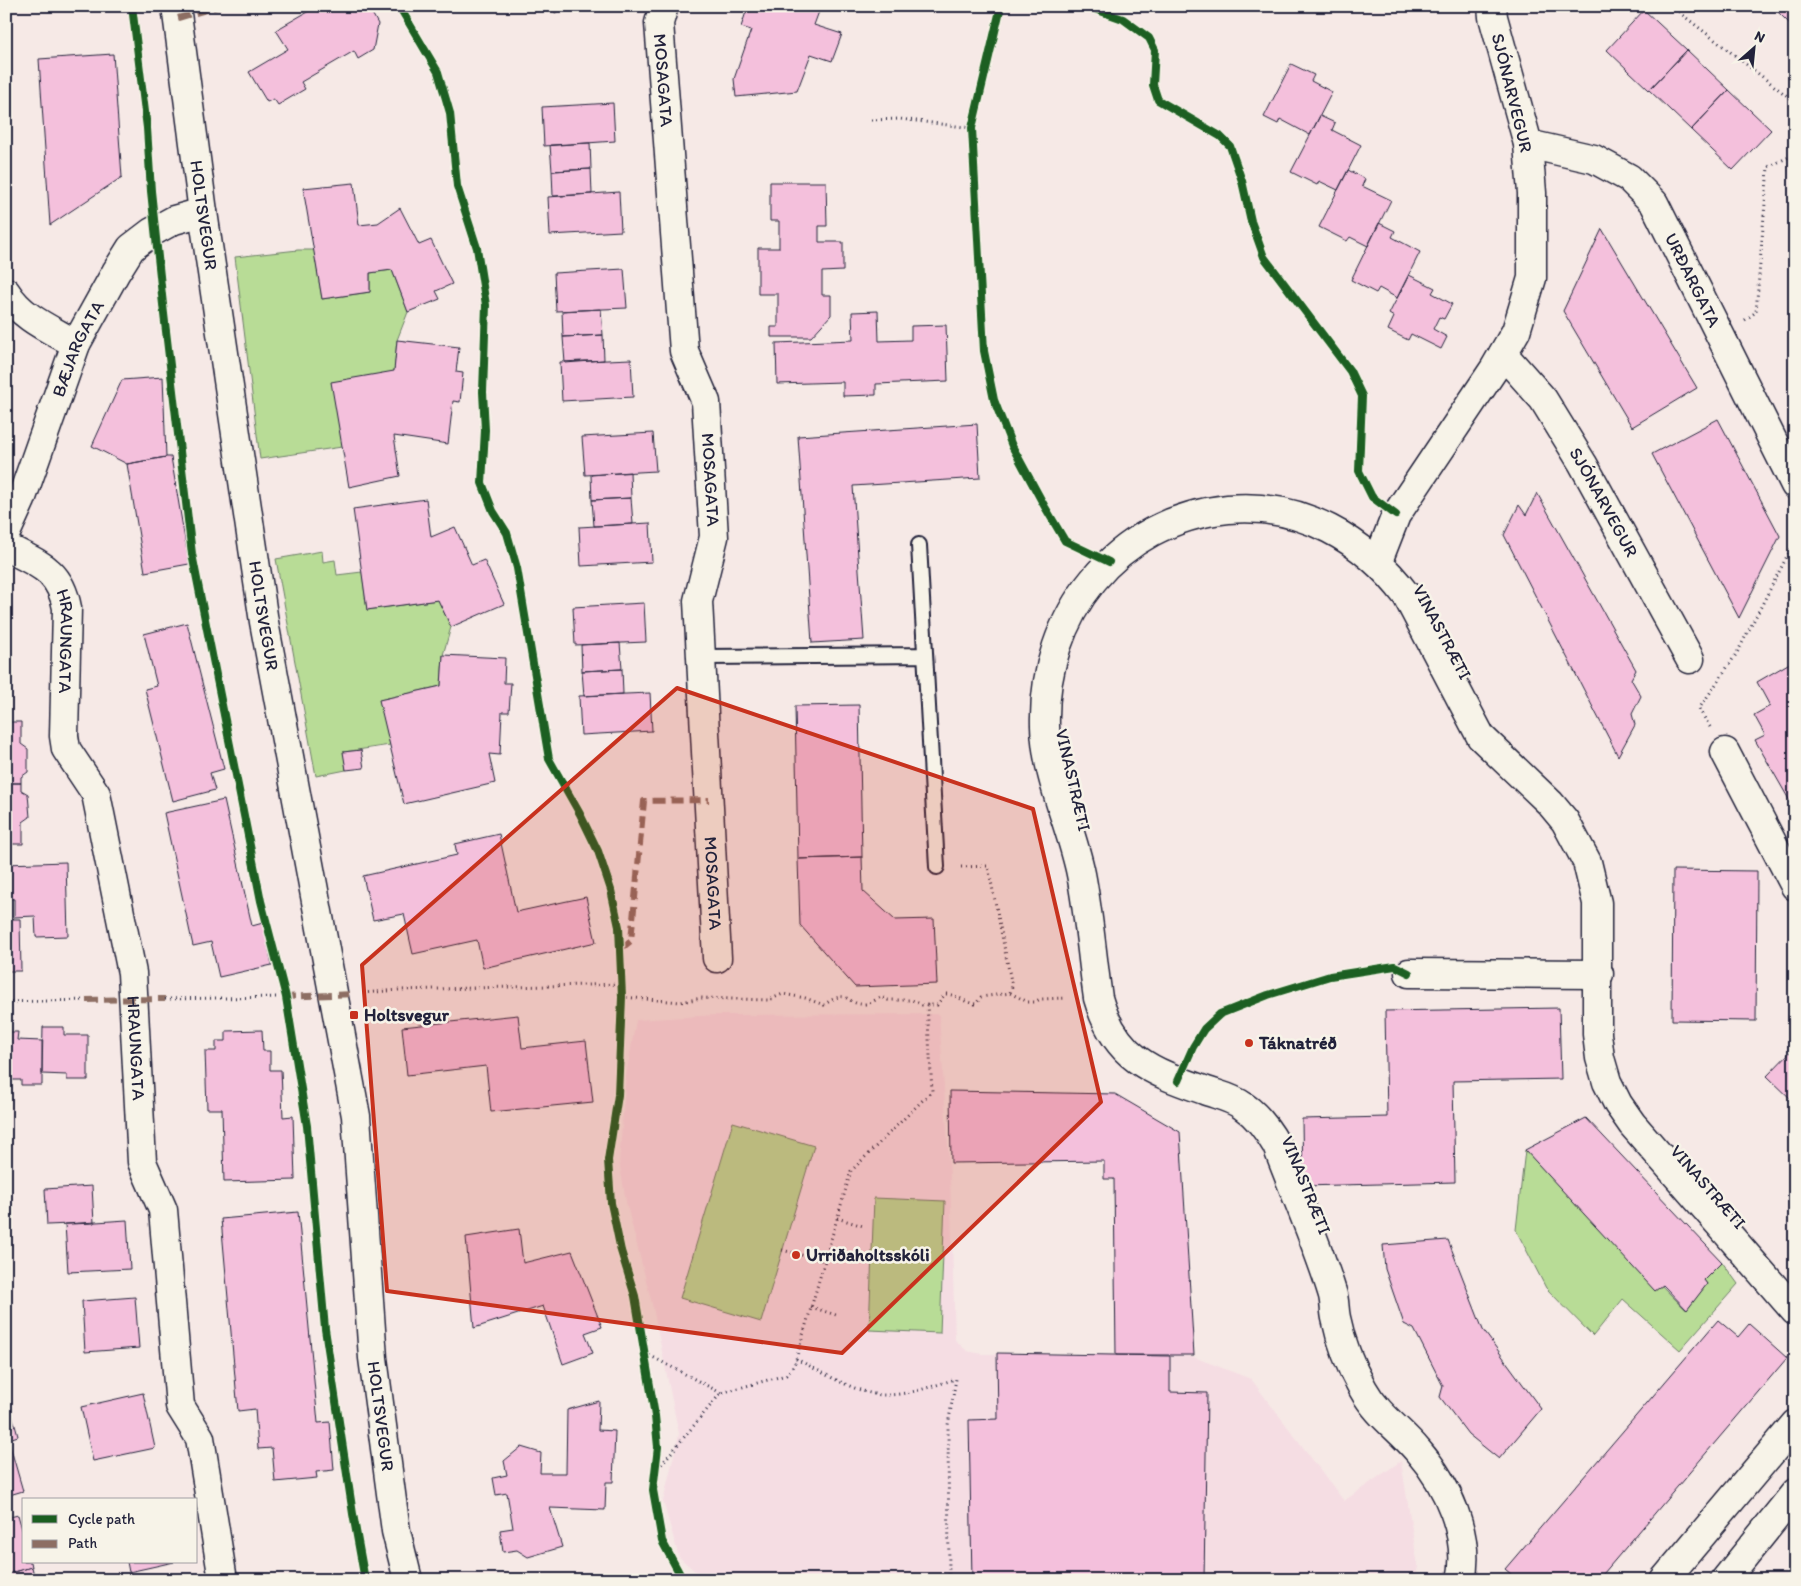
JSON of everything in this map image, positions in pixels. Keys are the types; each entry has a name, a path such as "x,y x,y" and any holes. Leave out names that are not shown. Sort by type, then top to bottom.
{"street":[{"name":"HOLTSVEGUR","path":"176,6 203,212 264,622 356,1116 373,1358 396,1531 408,1580"},
{"name":"MOSAGATA","path":"664,6 659,23 684,350 706,402 714,537 698,601 717,958"},
{"name":"SJÓNARVEGUR","path":"1378,561 1396,515 1503,354 1516,331 1532,278 1532,193 1528,144 1493,18 1492,6"},
{"name":"URÐARGATA","path":"1528,144 1594,159 1629,178 1654,203 1795,485"},
{"name":"BÆJARGATA","path":"6,533 21,500 76,344 132,248 155,230 174,220 203,212"},
{"path":"6,292 14,304 28,317 76,344"},
{"name":"SJÓNARVEGUR","path":"1503,354 1542,399 1578,456 1690,660"},
{"name":"VINASTRÆTI","path":"1461,1580 1464,1552 1458,1524 1448,1498 1434,1472 1417,1450 1382,1415 1364,1391 1352,1368 1342,1344 1333,1293 1277,1146 1268,1129 1255,1115 1234,1101 1148,1068 1132,1058 1110,1032 1098,998 1081,874 1049,758 1045,727 1046,697 1051,667 1060,638 1072,610 1089,585 1109,562 1131,544 1155,529 1209,511 1239,508 1270,510 1299,516 1328,527 1354,542 1378,561 1408,596 1481,737 1550,803 1577,840 1587,862 1597,903 1597,1034 1600,1058 1607,1082 1618,1104 1632,1124 1795,1311"},
{"name":"HRAUNGATA","path":"6,547 55,577 64,590 67,608 64,736 66,749 96,794 132,973 142,1162 163,1210 180,1406 200,1438 223,1580"},
{"path":"1725,752 1795,886"},
{"path":"1409,973 1598,974"},
{"path":"1664,1580 1795,1424"},
{"path":"1725,1580 1795,1493"}],"lane":[{"path":"919,546 938,868"},
{"path":"701,657 925,655"}],"path":[{"path":"1671,6 1795,102"},
{"path":"870,120 900,119 972,128"},
{"path":"1756,312 1768,167 1795,154"},
{"path":"1699,709 1737,653 1795,541"},
{"path":"959,867 988,866 1012,986 1010,993"},
{"path":"362,993 399,990 622,984"},
{"path":"622,996 681,1002 701,998 769,1000 783,994 806,998 824,1005 836,996 867,1004 881,997 888,1000 912,1000 922,1005 937,1005 945,994 954,994 970,1003 976,1004 982,996 1010,993 1028,1002 1052,998"},
{"path":"165,1000 279,997"},
{"path":"6,1002 86,1000"},
{"path":"655,1472 721,1393 786,1375 794,1366 851,1171 932,1091 927,1004"},
{"path":"837,1218 862,1226"},
{"path":"782,1250 824,1262"},
{"path":"811,1307 836,1315"},
{"path":"645,1353 721,1393"},
{"path":"796,1359 858,1389 883,1395 916,1392 956,1378 948,1425 949,1580"}],"highlighted area":[{"path":"677,688 1033,809 1101,1102 842,1353 387,1291 362,965"}],"shaded area":[{"name":"Urriðaholtsskóli","path":"939,1014 950,1175 955,1340 967,1351 982,1354 1186,1354 1251,1379 1344,1501 1401,1461 1418,1567 1415,1580 705,1580 679,1557 663,1501 679,1434 653,1308 626,1202 619,1161 626,1076 636,1020 715,1015"}],"green space":[{"path":"314,250 322,299 370,292 370,273 392,270 408,312 397,340 394,371 342,447 260,459 235,257"},
{"path":"322,551 323,562 335,560 337,575 362,572 367,610 438,600 451,627 443,655 441,686 380,700 390,745 344,752 346,770 316,776 276,559"},
{"path":"733,1122 814,1146 761,1322 680,1298"},
{"path":"1525,1150 1686,1310 1707,1284 1704,1280 1722,1262 1738,1284 1680,1350 1623,1299 1593,1336 1546,1288 1516,1230"},
{"path":"874,1198 945,1201 940,1333 869,1330"}],"building":[{"path":"313,6 368,6 378,24 373,50 358,59 354,51 301,82 305,89 278,105 274,99 267,102 249,72 288,49 276,30 314,8"},
{"path":"551,6 567,6 555,13"},
{"path":"748,6 821,6 814,25 842,34 832,61 811,54 797,91 736,97 734,79 751,30 741,27"},
{"path":"1777,6 1795,6 1795,29 1774,8"},
{"path":"1644,10 1687,50 1649,90 1607,50"},
{"path":"1687,50 1729,90 1691,130 1649,90"},
{"path":"113,54 122,177 50,225 39,59"},
{"path":"1291,64 1314,75 1311,81 1332,92 1310,135 1280,119 1278,124 1264,117"},
{"path":"1729,90 1771,130 1733,170 1691,130"},
{"path":"613,103 615,141 544,146 542,107"},
{"path":"1320,116 1335,123 1332,130 1361,145 1338,190 1319,181 1317,185 1291,172"},
{"path":"590,143 591,169 552,171 550,145"},
{"path":"591,169 592,194 553,196 552,171"},
{"path":"1348,170 1365,179 1362,186 1391,200 1368,246 1350,237 1347,241 1319,227"},
{"path":"770,182 826,182 827,226 819,226 819,242 843,242 843,271 822,272 822,295 831,295 831,315 811,337 771,337 771,327 778,327 778,294 758,294 758,248 779,248 779,221 770,221"},
{"path":"354,183 359,225 378,223 400,208 419,245 431,240 452,284 436,291 440,299 408,312 392,270 370,273 370,292 322,299 303,188"},
{"path":"619,192 621,231 550,235 548,197"},
{"path":"1379,223 1395,231 1392,237 1420,252 1397,298 1379,288 1376,293 1351,280"},
{"path":"1602,229 1697,388 1632,427 1563,311"},
{"path":"624,269 627,308 556,311 554,273"},
{"path":"1409,275 1435,288 1432,293 1452,304 1444,319 1439,317 1433,329 1447,337 1441,349 1411,334 1408,340 1388,330 1394,317 1389,314"},
{"path":"601,309 603,335 563,337 562,311"},
{"path":"878,311 879,341 911,340 911,326 946,325 948,381 876,384 876,395 843,396 843,382 777,384 776,343 853,340 852,312"},
{"path":"603,335 604,360 565,363 563,337"},
{"path":"397,340 459,347 456,372 463,373 460,402 453,401 448,444 394,436 400,476 349,487 331,382 394,371"},
{"path":"631,359 633,397 562,401 560,362"},
{"path":"163,377 166,457 127,464 92,446 122,380"},
{"path":"1718,419 1780,536 1739,618 1652,454"},
{"path":"977,424 980,478 853,486 864,640 812,643 798,436"},
{"path":"653,433 656,471 585,475 582,437"},
{"path":"171,457 189,564 145,572 127,464"},
{"path":"630,472 631,498 592,500 591,475"},
{"path":"1537,493 1636,670 1631,679 1641,696 1632,714 1635,725 1618,756 1504,535 1519,505 1526,515"},
{"path":"631,498 633,524 594,526 592,500"},
{"path":"426,499 431,537 455,527 472,565 484,560 504,604 451,627 438,600 367,610 353,509"},
{"path":"650,523 652,562 581,566 579,527"},
{"path":"644,603 646,642 575,645 573,607"},
{"path":"187,623 224,769 210,773 215,790 173,801 145,689 157,686 144,634"},
{"path":"620,643 622,669 582,671 581,645"},
{"path":"443,655 505,658 504,683 511,683 509,712 502,712 500,755 489,754 495,783 404,804 379,700 441,686"},
{"path":"1795,660 1795,801 1791,803 1755,740 1765,735 1754,715 1770,706 1757,682"},
{"path":"622,669 623,694 584,696 582,671"},
{"path":"650,693 652,731 581,735 579,696"},
{"path":"859,705 862,857 798,859 795,706"},
{"path":"6,722 21,722 21,744 28,749 28,772 21,777 21,783 6,783"},
{"path":"361,750 364,768 346,770 343,752"},
{"path":"6,783 21,783 21,790 28,794 30,817 23,822 23,844 6,844"},
{"path":"224,800 252,926 263,923 272,965 219,977 211,942 193,946 164,813"},
{"path":"499,834 516,912 586,897 596,942 483,968 477,940 413,954 404,914 373,920 363,876 457,855 455,844"},
{"path":"862,857 863,891 895,920 934,919 937,984 855,987 800,925 798,859"},
{"path":"66,862 68,936 36,937 35,916 14,917 14,899 6,899 6,864"},
{"path":"1673,870 1757,871 1756,1021 1672,1020"},
{"path":"6,919 20,919 21,971 6,971"},
{"path":"1559,1008 1561,1079 1453,1081 1455,1182 1303,1186 1302,1119 1387,1117 1385,1011"},
{"path":"518,1015 522,1048 586,1041 593,1102 491,1112 486,1066 407,1075 402,1027"},
{"path":"43,1027 64,1027 64,1035 88,1035 88,1080 67,1080 67,1075 42,1074"},
{"path":"262,1030 263,1051 270,1051 270,1070 281,1070 283,1117 293,1116 295,1180 224,1182 222,1109 207,1109 205,1051 216,1051 216,1041 226,1041 226,1031"},
{"path":"6,1032 18,1032 17,1040 42,1041 42,1085 21,1085 21,1080 6,1080"},
{"path":"1795,1047 1795,1103 1767,1076"},
{"path":"950,1091 1115,1094 1180,1132 1194,1355 1116,1355 1114,1179 1104,1179 1104,1161 951,1163"},
{"path":"1586,1118 1722,1262 1704,1280 1707,1284 1687,1310 1663,1285 1655,1291 1525,1150"},
{"path":"92,1186 94,1223 47,1225 45,1189"},
{"path":"298,1212 318,1423 330,1422 334,1470 316,1472 317,1478 275,1482 272,1448 258,1449 255,1409 238,1411 221,1219"},
{"path":"127,1220 130,1269 68,1272 65,1224"},
{"path":"519,1229 523,1263 572,1251 602,1327 585,1333 593,1353 563,1364 543,1306 474,1328 466,1237"},
{"path":"1448,1240 1483,1330 1541,1409 1499,1459 1468,1434 1440,1397 1443,1386 1414,1329 1404,1324 1385,1269 1383,1245"},
{"path":"135,1297 139,1348 85,1352 82,1301"},
{"path":"1718,1320 1738,1337 1749,1324 1787,1358 1598,1580 1518,1580 1505,1569"},
{"path":"997,1353 1170,1356 1170,1392 1207,1393 1204,1580 972,1580 969,1420 998,1419"},
{"path":"6,1393 18,1436 6,1440"},
{"path":"143,1393 155,1448 93,1461 81,1407"},
{"path":"599,1401 598,1430 615,1431 613,1482 606,1482 605,1510 550,1508 562,1547 528,1557 517,1550 503,1552 500,1530 513,1528 507,1493 496,1495 493,1478 507,1475 504,1461 521,1447 541,1453 540,1473 566,1473 567,1410"},
{"path":"8,1439 23,1491 6,1496 6,1440"},
{"path":"18,1515 22,1529 22,1564 31,1564 32,1567 6,1574 6,1518"},
{"path":"127,1564 165,1564 129,1572"},
{"path":"32,1567 35,1580 6,1580 6,1574"}],"marked path":[{"path":"178,18 220,6"},
{"path":"621,949 631,941 644,801 709,800"},
{"path":"283,997 353,994"},
{"path":"86,1000 165,999"}],"cycle path":[{"path":"132,6 147,128 151,191 164,314 192,554 261,901 286,997 307,1126 325,1329 365,1580"},
{"path":"399,6 438,72 450,113 457,186 477,248 486,305 483,392 485,430 482,483 493,511 507,533 517,568 549,759 580,814 598,851 611,890 619,927 622,997 618,1095 608,1160 611,1203 621,1251 635,1296 655,1416 658,1447 653,1490 662,1541 683,1580"},
{"path":"1001,6 972,128 984,351 994,400 1012,446 1065,541 1109,562"},
{"path":"1086,6 1123,19 1149,38 1155,50 1153,85 1158,100 1220,136 1230,146 1242,181 1251,221 1264,257 1350,371 1362,396 1359,471 1372,497 1396,515"},
{"path":"1178,1081 1193,1047 1204,1029 1220,1014 1268,995 1330,976 1395,966 1409,973"}],"place":[{"name":"Holtsvegur","path":"354,1015"},
{"name":"Táknatréð","path":"1249,1043"},
{"name":"Urriðaholtsskóli","path":"796,1255"}]}
